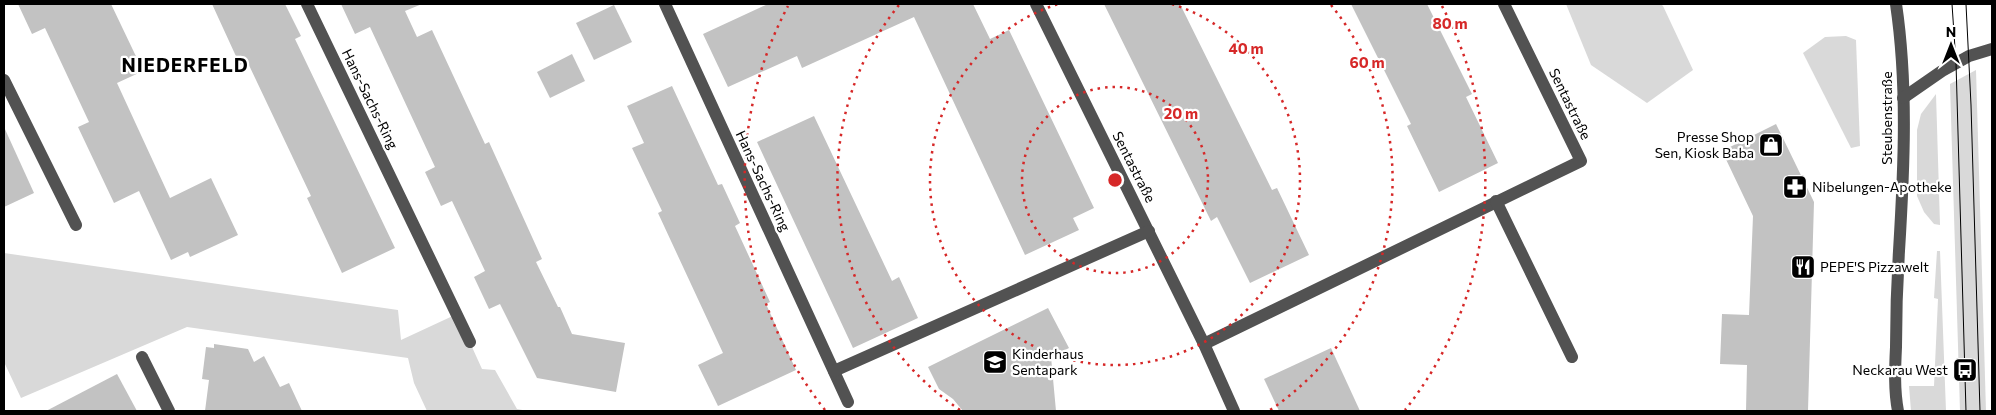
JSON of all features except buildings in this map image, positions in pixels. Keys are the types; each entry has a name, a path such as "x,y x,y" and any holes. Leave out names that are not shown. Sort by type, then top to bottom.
{"street":[{"name":"Hans-Sachs-Ring","path":"307,4 470,342"},
{"name":"Hans-Sachs-Ring","path":"665,4 848,402"},
{"name":"Sentastraße","path":"1036,4 1204,344 1234,411"},
{"name":"Sentastraße","path":"1204,344 1581,161 1504,4"},
{"name":"Steubenstraße","path":"1896,4 1901,36 1903,98 1902,205 1895,366 1898,411"},
{"path":"1903,98 1942,71 1969,56 1992,49"},
{"path":"4,80 76,225"},
{"path":"1496,201 1572,357"},
{"path":"834,371 1149,231"},
{"path":"142,358 169,411"}],"shaded area":[{"path":"1566,4 1661,4 1693,70 1647,103 1591,65"},
{"path":"1846,36 1856,40 1860,146 1851,148 1803,53 1825,37"},
{"path":"1976,70 1986,411 1960,411 1950,84"},
{"path":"1936,94 1940,225 1934,224 1924,212 1917,196 1917,130 1921,114"},
{"path":"1937,251 1940,251 1946,411 1911,411 1909,386 1934,386 1938,299 1934,298"},
{"path":"4,253 398,310 401,340 457,314 482,369 495,370 517,409 528,411 427,411 414,383 408,358 187,327 21,398 4,362"}],"tram line":[{"path":"1952,4 1956,63 1966,411"},
{"path":"1966,4 1971,105 1980,411"}],"place":[{"name":"Presse Shop Sen, Kiosk Baba","path":"1771,145"},
{"name":"Nibelungen-Apotheke","path":"1795,187"},
{"name":"PEPE'S Pizzawelt","path":"1803,267"},
{"name":"Kinderhaus Sentapark","path":"995,362"},
{"name":"Neckarau West","path":"1965,370"}],"district":[{"name":"NIEDERFELD","path":"185,65"}]}
